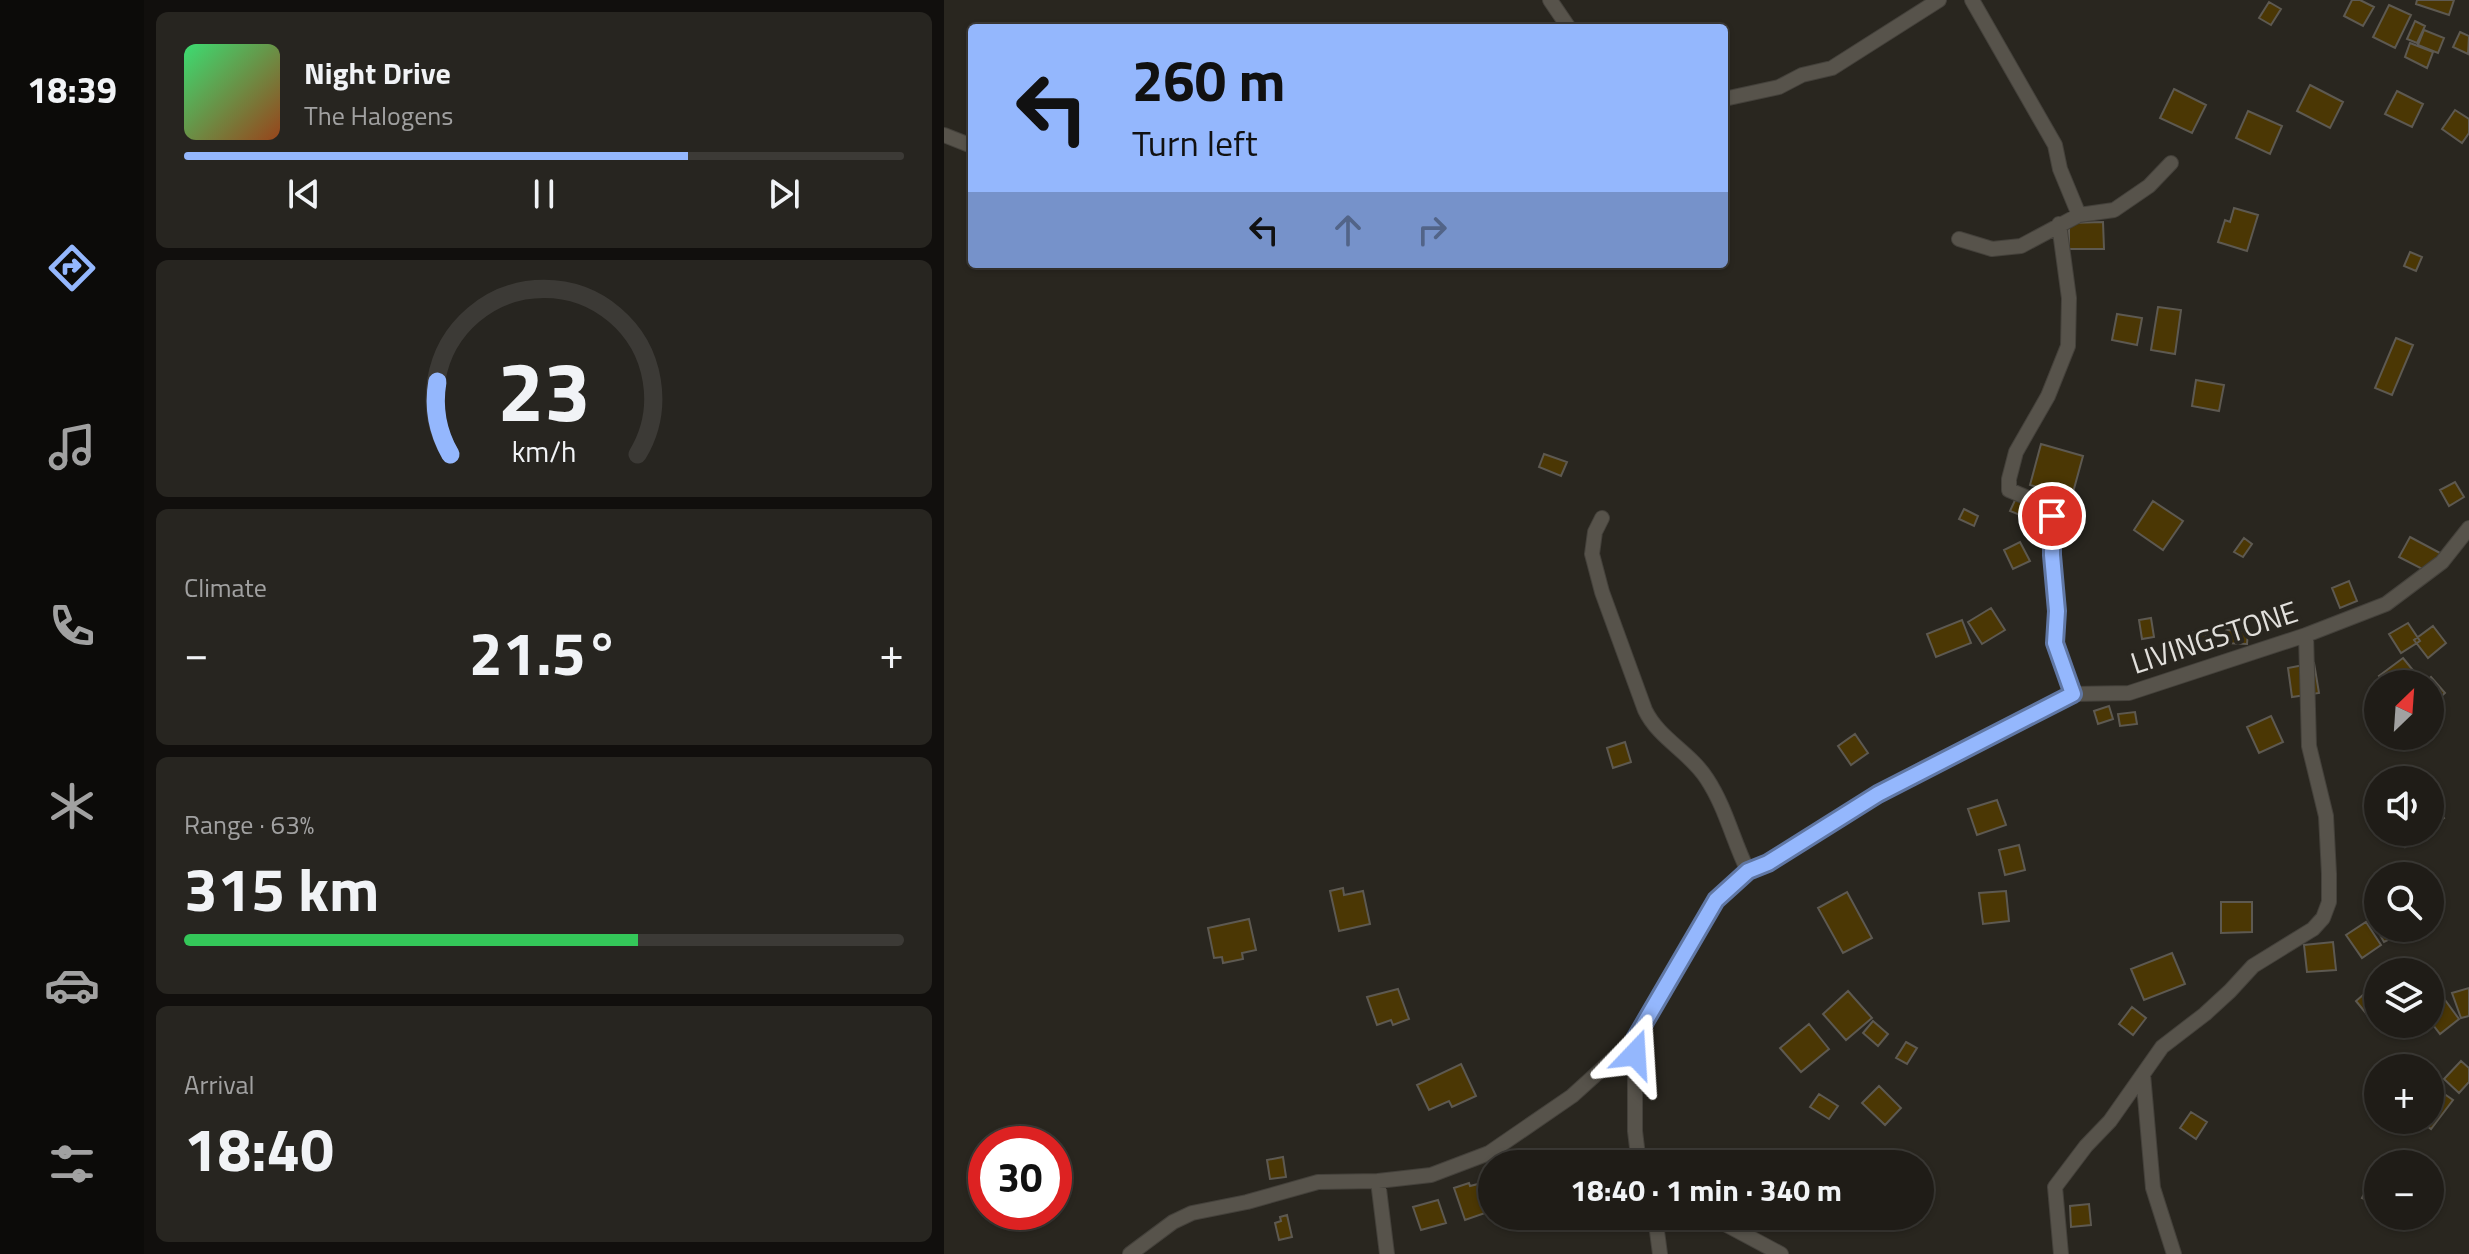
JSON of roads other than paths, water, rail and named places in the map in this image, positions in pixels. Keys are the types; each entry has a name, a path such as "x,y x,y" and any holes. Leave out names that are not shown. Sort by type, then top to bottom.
{"street":[{"path":"1550,0 1566,24"},
{"path":"1728,98 1779,87 1802,75 1832,68 1939,0"},
{"path":"1972,0 2055,145 2060,169 2079,215"},
{"path":"944,135 968,144"},
{"path":"1959,239 1992,249 2021,246 2079,215 2114,210 2149,186 2171,163"},
{"path":"2059,224 2069,298 2068,346 2048,396 2016,452 2009,490 2040,503 2052,516 2057,611 2055,643 2073,694"},
{"path":"1602,518 1595,532 1592,554 1602,592 1645,710 1653,725 1689,757 1709,781 1748,871"},
{"name":"LIVINGSTONE","path":"1130,1254 1173,1222 1192,1213 1247,1202 1318,1182 1378,1181 1445,1171 1489,1153 1572,1096 1635,1039 1716,900 1748,871 1768,863 1905,779 2073,694 2129,693 2306,635 2386,604 2442,562 2469,528"},
{"path":"2061,1254 2055,1187 2086,1146 2110,1121 2162,1047 2214,1006 2253,966 2313,929 2323,918 2329,902 2326,816 2309,746 2306,635"},
{"path":"1635,1039 1637,1150"},
{"path":"2143,1074 2153,1188 2174,1254"},
{"path":"1378,1181 1387,1254"},
{"path":"1657,1230 1660,1254"},
{"path":"1736,1230 1781,1254"}]}
